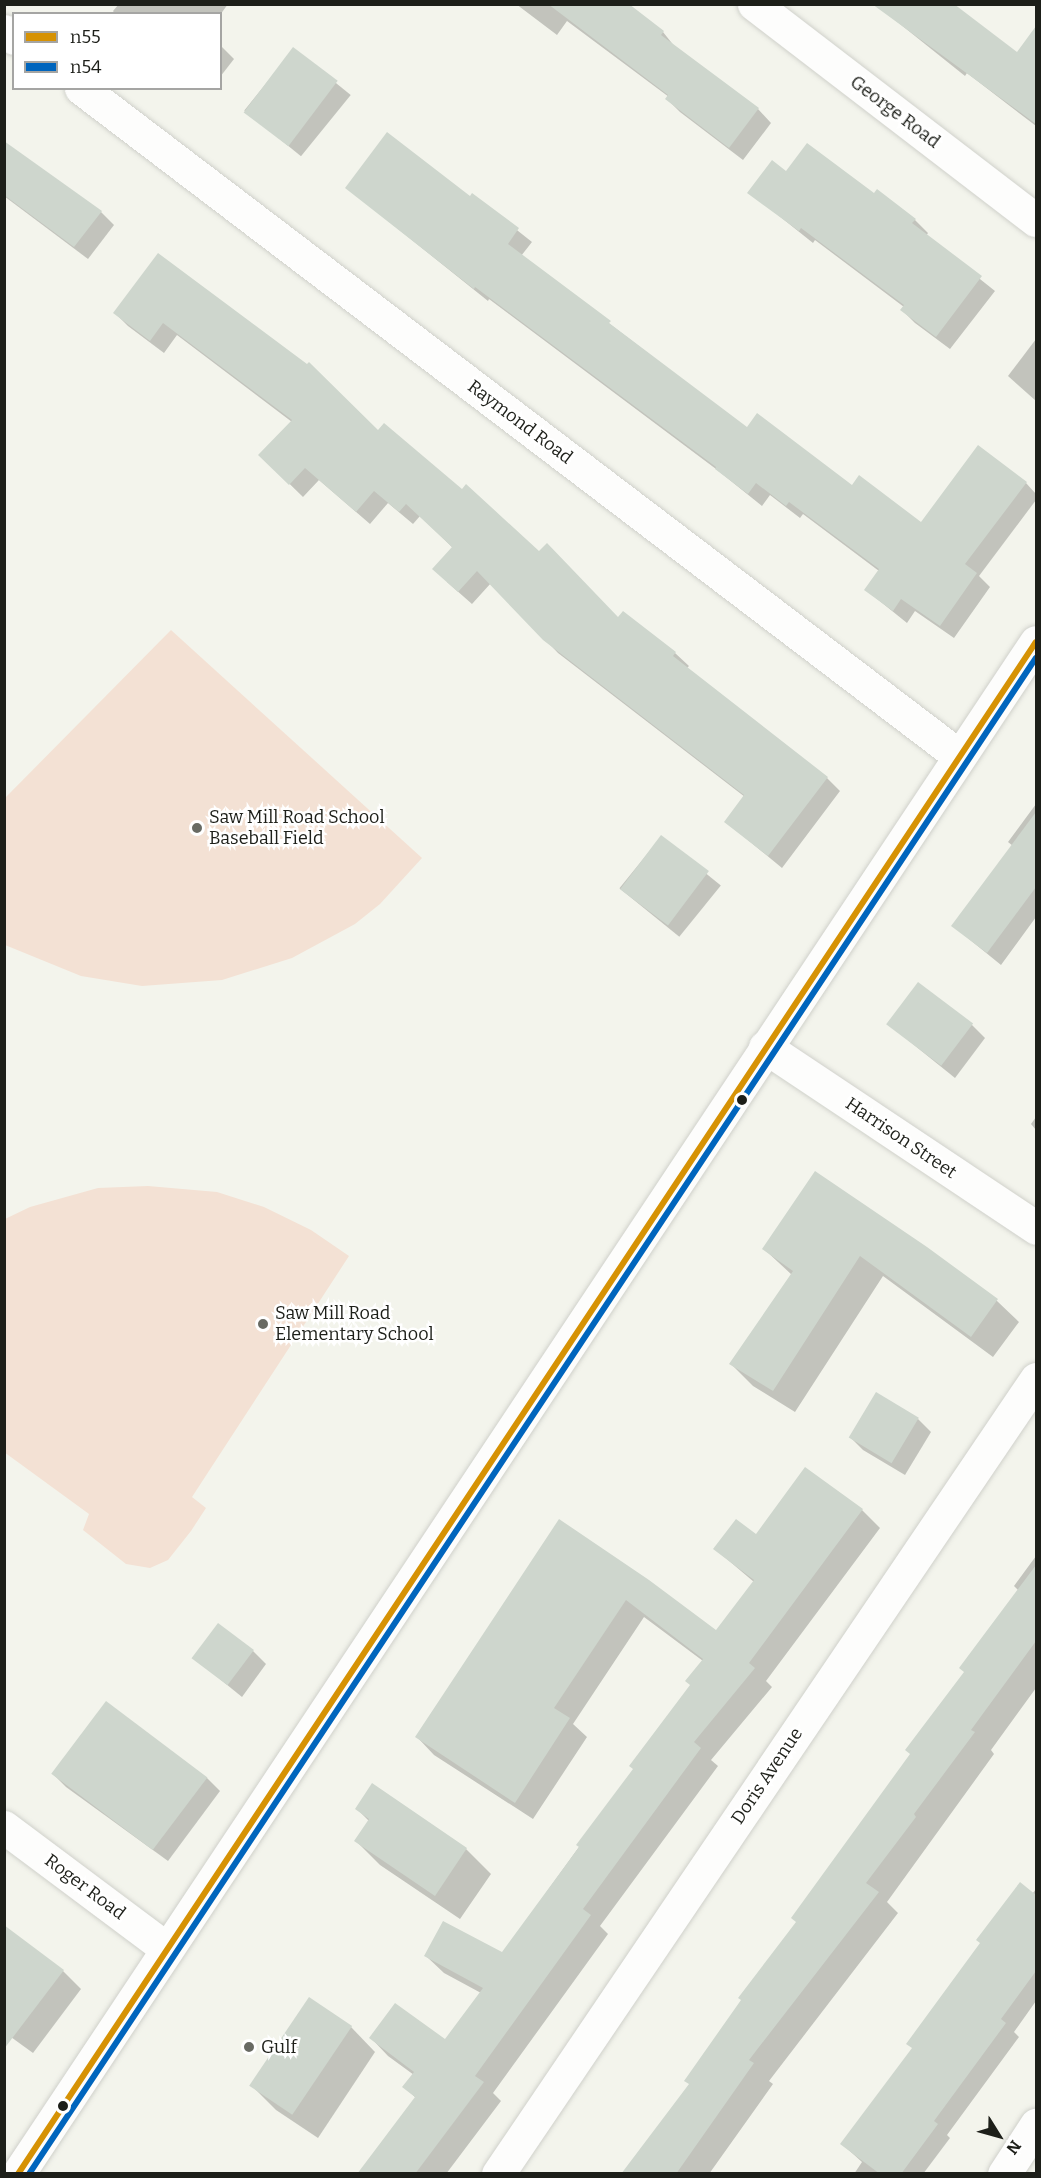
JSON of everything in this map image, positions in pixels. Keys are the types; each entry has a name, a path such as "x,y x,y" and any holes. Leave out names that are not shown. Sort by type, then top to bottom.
{"street":[{"name":"George Road","path":"754,4 1036,220"},
{"name":"Raymond Road","path":"84,90 959,756"},
{"path":"18,2174 166,1948 1036,642"},
{"name":"Harrison Street","path":"765,1047 1036,1228"},
{"name":"Doris Avenue","path":"498,2174 1036,1379"},
{"name":"Roger Road","path":"4,1827 166,1948"},
{"path":"1004,2174 1036,2125"}],"shaded area":[{"name":"Saw Mill Road School Baseball Field","path":"171,630 422,858 380,904 355,924 292,958 222,980 142,986 81,976 5,945 5,798"},
{"path":"148,1186 217,1192 264,1207 311,1230 349,1256 192,1497 206,1508 168,1560 150,1568 126,1564 83,1530 89,1514 4,1452 5,1219 30,1207 98,1188"}],"building":[{"path":"548,4 629,4 664,31 661,35 759,108 729,148 665,99 668,95"},
{"path":"872,4 954,4 1017,52 1036,26 1036,124"},
{"path":"293,47 338,81 288,146 244,112"},
{"path":"387,132 470,196 472,193 519,228 508,244 611,321 609,323 747,427 757,413 852,485 859,475 921,522 978,445 1027,482 965,564 977,573 940,626 901,599 893,611 864,590 879,569 789,502 786,506 756,483 748,494 715,469 716,467 475,287 474,289 345,188"},
{"path":"4,141 102,211 74,247 4,195"},
{"path":"807,143 874,193 877,189 916,219 912,223 982,276 936,337 900,310 904,305 801,228 799,231 747,193 772,160 786,171"},
{"path":"158,253 307,364 309,362 378,430 384,423 462,489 466,484 539,551 547,543 618,617 623,611 676,652 673,656 828,777 768,856 724,822 744,795 543,640 477,571 458,592 432,569 452,547 406,504 399,512 374,491 356,512 305,468 289,485 258,455 292,420 163,323 150,341 113,313"},
{"path":"1036,812 1036,887 987,953 951,926"},
{"path":"661,835 709,871 668,925 620,889"},
{"path":"918,982 973,1024 941,1066 886,1024"},
{"path":"815,1171 927,1247 998,1299 971,1337 860,1256 773,1391 729,1364 793,1271 762,1249"},
{"path":"876,1392 919,1418 892,1463 849,1437"},
{"path":"805,1467 863,1509 749,1663 755,1668 694,1742 701,1748 583,1909 591,1915 475,2076 484,2082 415,2174 357,2174 415,2097 402,2087 414,2072 369,2038 395,2003 445,2039 483,1988 424,1956 443,1921 502,1952 579,1847 576,1845 633,1769 629,1766 690,1685 685,1681 703,1659 626,1600 554,1708 570,1718 515,1803 415,1737 559,1519 649,1580 716,1630 754,1580 713,1549 736,1519 756,1534"},
{"path":"1036,1565 1036,1641 971,1730 975,1732 914,1814 916,1817 866,1883 879,1892 749,2060 754,2063 676,2174 621,2174 689,2084 684,2081 741,2000 738,1998 796,1922 791,1918 910,1754 905,1750 964,1672 959,1668"},
{"path":"218,1623 254,1650 227,1685 192,1658"},
{"path":"106,1701 207,1777 153,1850 51,1774"},
{"path":"372,1783 467,1848 435,1896 354,1841 369,1819 355,1809"},
{"path":"1020,1882 1036,1895 1036,1971 1001,2019 1006,2023 934,2121 938,2124 901,2174 880,2174 840,2144 912,2048 906,2044 980,1943 976,1940"},
{"path":"4,1925 64,1970 4,2049"},
{"path":"309,1997 352,2026 292,2115 249,2086"}],"transit line":[{"name":"n55","path":"18,2174 1036,642"},
{"name":"n54","path":"29,2174 1036,658"}],"place":[{"name":"Saw Mill Road School Baseball Field","path":"197,828"},
{"name":"Saw Mill Road Elementary School","path":"263,1324"},
{"name":"Gulf","path":"249,2047"}]}
